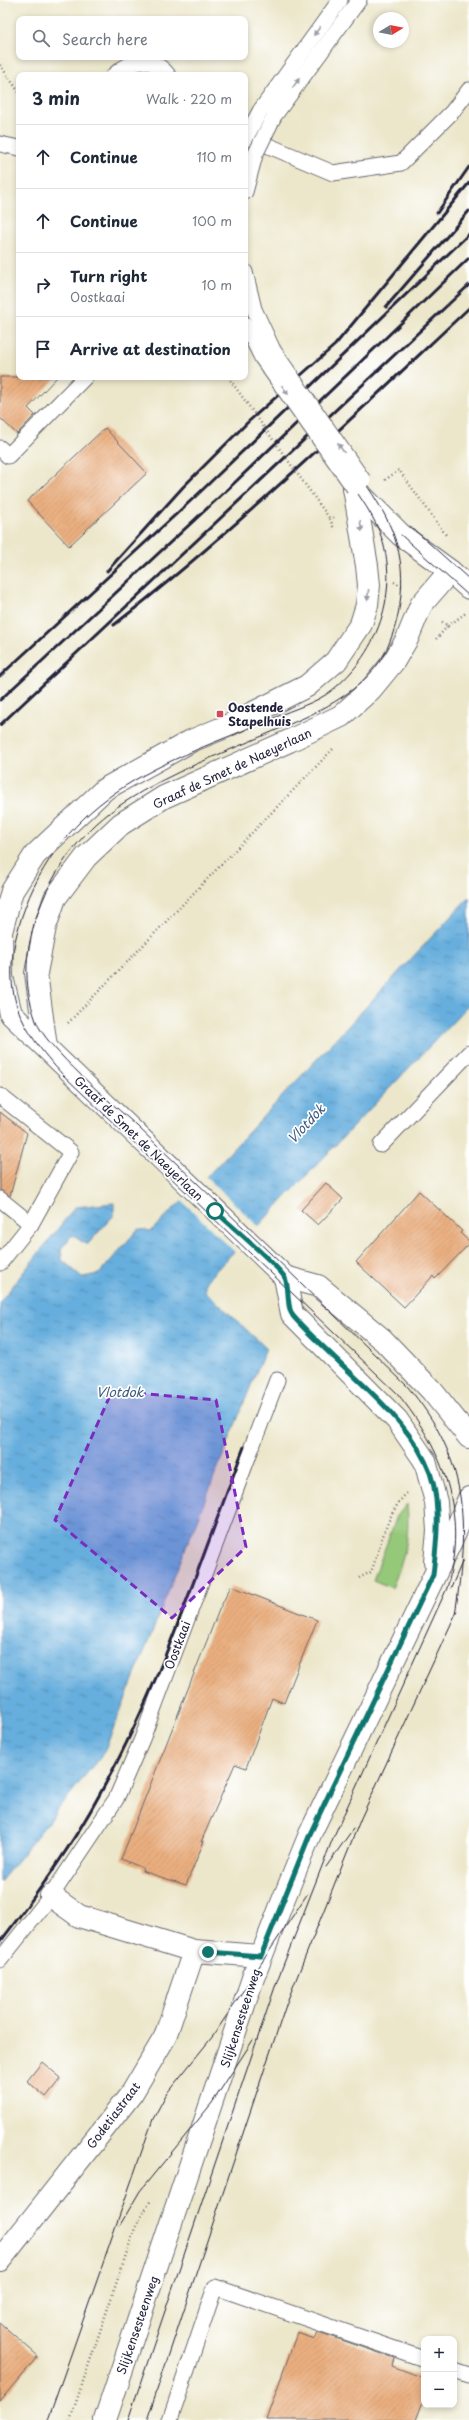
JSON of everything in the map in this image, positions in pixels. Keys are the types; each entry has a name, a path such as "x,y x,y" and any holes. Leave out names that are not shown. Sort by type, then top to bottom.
{"street":[{"path":"359,484 469,588"},
{"name":"Graaf de Smet de Naeyerlaan","path":"359,484 369,585 367,605 362,624 336,661 307,686 225,727 191,741 105,789 61,828 35,855 12,891 1,932 1,977 11,1014 83,1085 285,1277 318,1286 383,1340 432,1391 469,1437"},
{"name":"Graaf de Smet de Naeyerlaan","path":"46,1047 36,973 45,927 55,898 86,857 121,824 164,797 341,716 371,689 394,661 407,639 421,605 450,570"},
{"path":"1,977 12,973 36,973"},
{"path":"285,1277 292,1314 397,1420 425,1461 436,1502 438,1531 433,1575"},
{"name":"Slijkensesteenweg","path":"105,2420 261,1956 310,1834 433,1575 455,1533 469,1498"},
{"path":"51,1896 79,1916 194,1951 261,1956"},
{"name":"Godetiastraat","path":"0,2260 132,2093 165,2036 194,1951"}],"lane":[{"path":"248,134 260,111 340,0"},
{"path":"248,181 255,155 274,116 359,0"},
{"path":"118,72 129,65 141,62 153,62 165,72"},
{"path":"248,137 333,173 401,163 452,112 469,90"},
{"path":"0,144 16,147"},
{"path":"248,284 254,309 272,350"},
{"path":"248,319 272,350 359,484"},
{"path":"248,330 262,358 359,484"},
{"path":"0,448 8,456 82,380"},
{"path":"381,1145 469,1053"},
{"path":"0,1096 72,1152 31,1224 0,1263"},
{"path":"0,1199 31,1224"},
{"name":"Oostkaai","path":"0,1960 51,1896 116,1799 142,1739 277,1380"},
{"path":"170,2420 215,2287 421,2359"},
{"path":"457,2371 469,2375"}],"path":[{"path":"0,65 16,88"},
{"path":"230,380 330,519"},
{"path":"448,626 469,611"},
{"path":"46,1047 339,743"},
{"path":"359,1578 371,1572 393,1513 400,1499 413,1487"}],"highlighted area":[{"path":"112,1391 216,1400 246,1547 172,1618 55,1520"}],"green space":[{"path":"407,1504 408,1527 406,1547 392,1588 373,1580 397,1516"}],"water":[{"name":"Vlotdok","path":"469,897 469,1005 205,1282 205,1291 266,1348 104,1752 0,1882 0,1302 75,1207 114,1203 114,1215 87,1245 72,1235 61,1249 62,1260 82,1277 99,1274 138,1229 151,1231 215,1168"}],"pier":[{"path":"204,1175 259,1227 235,1252 180,1199"}],"building":[{"path":"0,377 16,377 16,380 54,380 28,408 35,415 17,434 0,418"},
{"path":"105,428 147,473 69,546 27,501"},
{"path":"0,1112 27,1133 10,1196 0,1190"},
{"path":"326,1183 343,1199 318,1225 301,1210"},
{"path":"419,1191 462,1231 460,1233 469,1241 469,1244 435,1279 433,1276 404,1307 356,1262"},
{"path":"231,1586 317,1620 284,1703 272,1698 246,1768 235,1764 201,1842 204,1841 186,1885 142,1871 143,1868 121,1859 219,1610"},
{"path":"42,2062 61,2078 46,2097 27,2081"},
{"path":"0,2323 38,2356 0,2401"},
{"path":"318,2332 394,2358 392,2366 421,2377 421,2407 416,2420 266,2420 297,2333 315,2339"}],"tram line":[{"path":"363,480 382,509 389,523 395,538 401,568 402,585 397,620 392,637 380,661 375,668 353,689 328,706 302,719 160,781 125,802 97,823 73,849 63,863 46,894 34,924 28,952 27,979 36,1021 42,1032 53,1046 81,1075 137,1126 374,1353 407,1386 427,1413 443,1440 453,1466 460,1493 462,1550 460,1581 455,1615"},
{"path":"128,2420 277,1981 333,1838 447,1588 453,1560 455,1534 453,1509 448,1484 428,1437 414,1415 397,1393 63,1075 48,1058 35,1041 17,1007 13,989 12,970 14,949 19,926 26,906 44,868 69,834 99,805 134,780 174,760 318,699 331,691 348,675 363,657 374,637 382,616 387,594 388,571 384,548 377,526 354,488"},
{"path":"410,526 469,579"},
{"path":"401,535 469,596"},
{"path":"451,1588 463,1560"},
{"path":"147,2420 287,2002 361,1818 457,1611"},
{"path":"326,1867 353,1829"},
{"path":"105,2257 153,2119 167,2093 213,2036 308,1893"},
{"path":"120,2225 140,2191 212,2103 253,2040"},
{"path":"48,2420 107,2252"}],"railway":[{"path":"437,213 469,167"},
{"path":"107,571 183,487 248,422 335,345 469,183"},
{"path":"386,307 469,211"},
{"path":"0,676 197,495 469,234"},
{"path":"0,700 228,489 469,258"},
{"path":"0,725 469,285"},
{"path":"114,625 206,549 295,471 469,308"},
{"path":"0,1942 41,1888 66,1851 90,1812 123,1751 161,1666 244,1447"}],"place":[{"name":"Oostende Stapelhuis","path":"220,714"}],"route":[{"path":"208,1952 261,1956 310,1834 433,1575 438,1531 436,1502 425,1461 397,1420 292,1314 285,1277 215,1211"}]}
